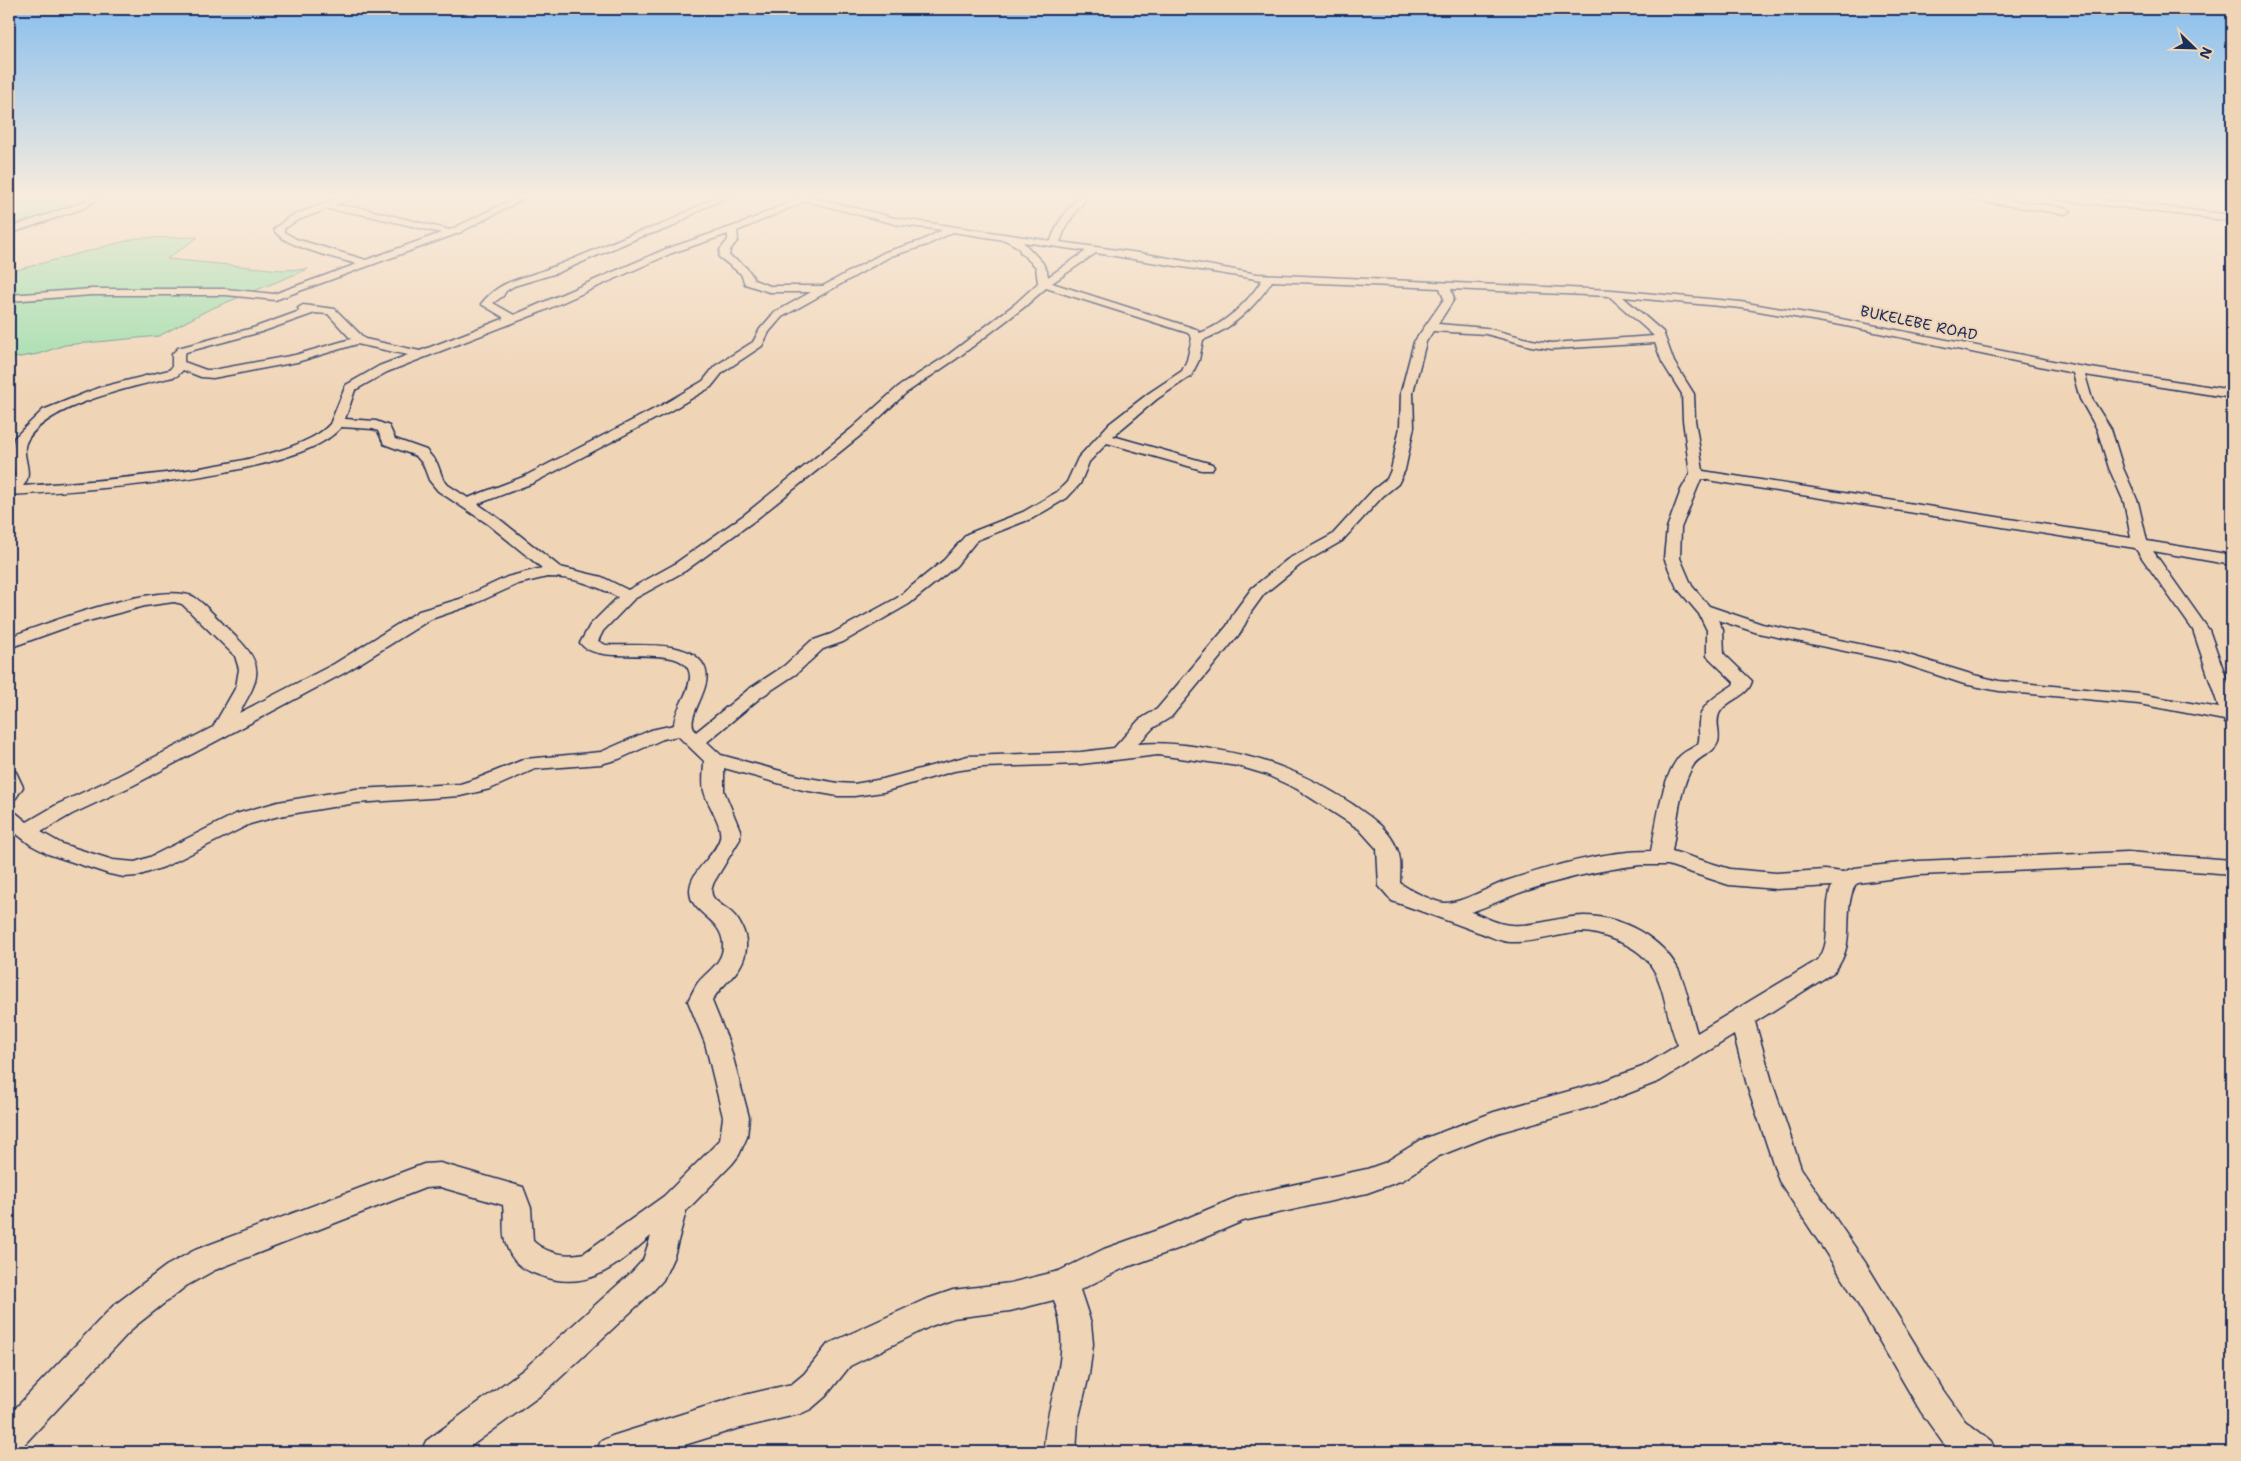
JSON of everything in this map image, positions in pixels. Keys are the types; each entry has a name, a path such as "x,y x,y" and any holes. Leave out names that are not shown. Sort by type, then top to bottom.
{"street":[{"path":"275,297 362,264"},
{"path":"509,320 508,315 486,304 504,287 567,264"},
{"path":"9,491 128,483 244,464 282,455 316,441 330,432 337,423 352,386 383,369 509,320 638,264"},
{"path":"737,264 746,272 749,282 769,288 826,289"},
{"path":"466,504 528,480 612,438 702,387 710,382 719,369 758,344 764,331 777,316 870,264"},
{"path":"1039,264 1043,273 1042,281 1044,284"},
{"path":"1073,264 1044,284 1020,306 952,357 902,390 856,432 749,518 679,568 628,596 596,629 589,643 607,650 652,651 690,659 696,669 698,682 686,715 690,735 714,759 836,790 852,790 902,780 966,762 1004,759 1082,758 1162,749 1229,757 1258,763 1295,778 1345,809 1379,837 1387,848 1389,882 1392,890 1414,901 1509,934 1537,932 1583,924 1607,928 1635,938 1645,944 1667,971 1677,995 1684,1031 1692,1049"},
{"name":"BUKELEBE ROAD","path":"1183,264 1269,278 1612,293 1712,301 1774,310 2078,370 2232,394"},
{"path":"1198,338 1210,333 1230,320 1262,292 1269,278"},
{"path":"1044,284 1177,325 1192,331 1198,338"},
{"path":"1119,754 1146,724 1164,713 1235,628 1243,611 1258,591 1294,562 1337,538 1380,491 1393,481 1398,470 1407,427 1408,385 1420,342 1449,299 1444,285"},
{"path":"9,298 92,292 226,292 275,297 299,308 315,308 330,311 358,340"},
{"path":"1612,293 1655,330 1668,362 1688,394 1689,420 1697,474 1688,490 1674,528 1672,558 1685,588 1703,609 1715,630 1716,656 1741,677 1743,684 1713,708 1708,722 1710,734 1708,743 1702,751 1686,760 1684,764 1672,792 1660,857"},
{"path":"9,491 20,481 22,475 13,454 21,438 52,411 102,391 168,375 176,370 179,364 178,354 180,351 257,330 315,308"},
{"path":"1431,327 1486,331 1531,343 1566,347 1660,339"},
{"path":"9,818 38,840 55,849 84,857 109,867 124,870 137,869 157,862 243,819 278,809 356,796 460,790 483,784 532,762 601,758 612,755 658,734 690,735 790,670 816,645 836,638 903,601 950,563 972,537 1028,515 1062,495 1072,484 1083,461 1114,427 1153,396 1187,373 1193,360 1198,338"},
{"path":"179,364 205,374 213,374 297,358 358,340 418,354"},
{"path":"2078,370 2086,399 2104,429 2116,468 2131,502 2140,544 2201,630 2232,718"},
{"path":"337,423 366,423 381,427 385,430 389,440 421,453 434,469 438,483 493,521 555,571"},
{"path":"1104,438 1207,467"},
{"path":"1697,474 2232,560"},
{"path":"27,831 65,809 125,781 340,668 378,646 417,618 466,602 513,580 555,571 596,580 628,596"},
{"path":"9,643 66,621 144,601 174,596 188,600 242,654 248,669 245,687 220,732"},
{"path":"1703,609 1758,628 1902,658 1970,680 1999,686 2139,699 2232,718"},
{"path":"9,1438 123,1316 184,1270 205,1260 424,1176 440,1175 513,1196 517,1203 520,1245 534,1260 546,1265 577,1268 587,1266 674,1205 730,1147 734,1137 736,1116 718,1043 700,1001 729,965 735,947 730,924 704,902 700,895 703,881 730,839 730,830 714,791 714,759"},
{"path":"9,776 13,787 9,792"},
{"path":"1444,911 1465,906 1513,886 1587,866 1622,860 1660,857 1729,877 1776,881 1825,878 1846,880 1873,873 1919,868 2075,860 2127,859 2232,867"},
{"path":"612,1452 736,1413 800,1398 815,1385 839,1355 924,1314 953,1304 1010,1297 1063,1284 1114,1258 1170,1239 1240,1209 1367,1181 1393,1172 1430,1148 1494,1124 1609,1090 1651,1074 1826,966 1833,959 1836,949 1838,899 1846,880"},
{"path":"1741,1017 1760,1085 1789,1173 1855,1272 1932,1401 1954,1432 1980,1452"},
{"path":"437,1452 534,1380 642,1282 653,1270 660,1256 674,1205"},
{"path":"1060,1452 1063,1413 1074,1366 1077,1343 1077,1329 1063,1284"}],"green space":[{"path":"38,264 221,264 281,270 308,269 208,310 159,336 65,345 38,354 9,359 9,272"}]}
